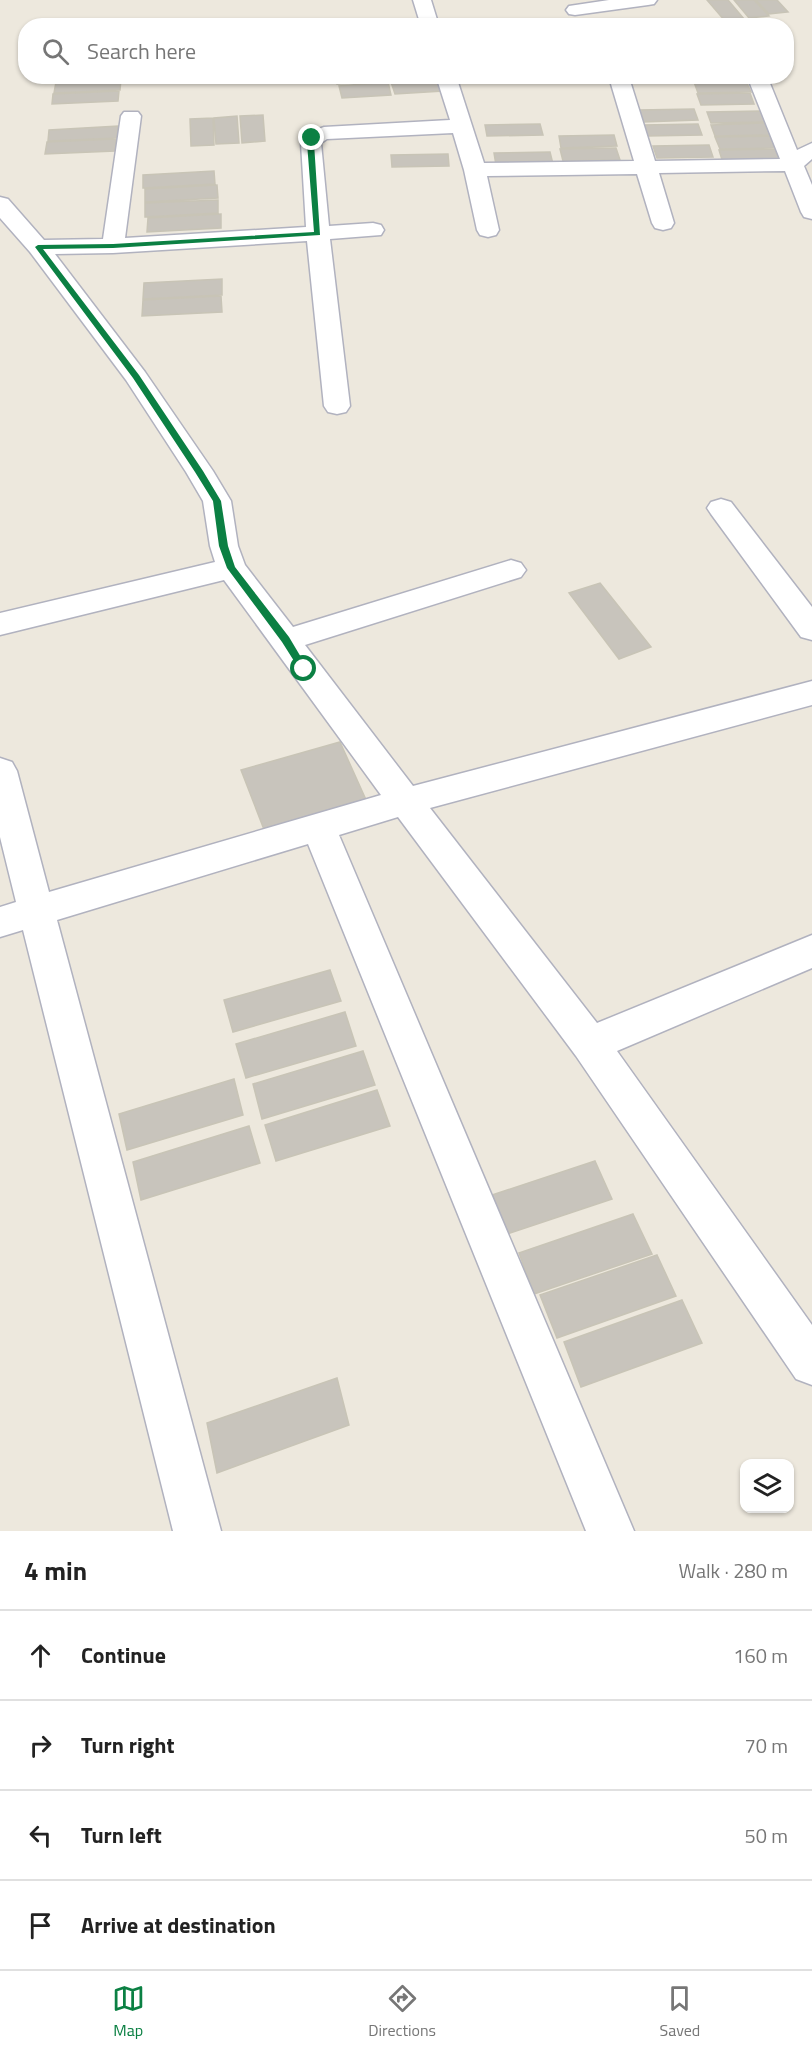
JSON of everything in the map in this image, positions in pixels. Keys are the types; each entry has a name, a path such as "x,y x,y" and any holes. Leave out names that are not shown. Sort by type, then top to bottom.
{"street":[{"path":"422,0 428,18"},
{"path":"575,10 648,0"},
{"path":"448,84 475,170 488,230"},
{"path":"621,84 663,223"},
{"path":"760,84 812,212"},
{"path":"113,246 131,116"},
{"path":"337,406 318,234 310,143 312,138 324,133 461,126"},
{"path":"475,170 792,165 812,149"},
{"path":"0,204 38,247 136,377 217,501 224,546 231,568 404,802 590,1044 812,1363"},
{"path":"38,247 113,246 373,230"},
{"path":"721,508 812,629"},
{"path":"0,624 231,568"},
{"path":"286,640 511,570"},
{"path":"18,917 404,802 812,693"},
{"path":"0,771 18,917 197,1531"},
{"path":"318,827 610,1531"},
{"path":"590,1044 812,951"}],"building":[{"path":"707,0 728,0 743,18 722,18"},
{"path":"734,0 754,0 769,16 749,18"},
{"path":"756,0 777,0 788,12 769,14"},
{"path":"56,84 121,84 120,90 54,93"},
{"path":"388,84 391,95 342,98 339,86"},
{"path":"392,84 441,84 443,91 395,94"},
{"path":"695,84 747,84 751,92 698,93"},
{"path":"119,91 118,101 52,104 53,94"},
{"path":"750,93 754,104 701,105 697,94"},
{"path":"694,109 698,120 643,122 639,110"},
{"path":"761,111 766,122 711,123 707,112"},
{"path":"263,115 265,141 242,143 240,116"},
{"path":"237,116 239,143 216,144 214,118"},
{"path":"213,118 214,145 191,146 190,119"},
{"path":"765,123 770,135 715,136 711,125"},
{"path":"540,124 543,135 487,136 485,125"},
{"path":"698,124 702,135 647,136 643,125"},
{"path":"118,126 117,138 48,141 49,130"},
{"path":"614,135 617,146 561,148 559,136"},
{"path":"771,136 775,148 720,149 715,137"},
{"path":"116,139 115,151 45,154 47,142"},
{"path":"709,145 713,157 657,158 653,146"},
{"path":"616,148 620,160 563,161 560,149"},
{"path":"775,149 780,161 723,163 719,150"},
{"path":"550,152 553,164 496,165 494,153"},
{"path":"448,154 449,166 392,167 391,155"},
{"path":"214,171 215,184 143,188 143,175"},
{"path":"217,185 218,198 145,202 145,189"},
{"path":"218,200 218,213 145,217 145,203"},
{"path":"221,214 221,228 147,232 148,218"},
{"path":"222,279 222,295 143,299 144,283"},
{"path":"221,296 222,312 142,316 143,300"},
{"path":"600,583 651,647 619,659 569,593"},
{"path":"340,742 367,802 265,832 241,770"},
{"path":"330,970 341,1001 233,1032 224,1000"},
{"path":"345,1012 356,1046 246,1078 236,1044"},
{"path":"363,1051 375,1085 262,1119 253,1084"},
{"path":"234,1079 243,1115 127,1150 119,1114"},
{"path":"377,1090 390,1126 276,1161 265,1125"},
{"path":"249,1126 260,1163 141,1200 133,1162"},
{"path":"595,1161 612,1199 498,1237 483,1198"},
{"path":"633,1214 652,1254 534,1294 519,1253"},
{"path":"657,1255 676,1296 557,1338 540,1295"},
{"path":"682,1300 702,1343 581,1387 564,1342"},
{"path":"337,1378 349,1425 217,1473 207,1423"}],"route":[{"path":"304,669 286,640 231,568 224,546 217,501 199,471 136,377 38,247 113,246 318,234 310,143 312,138"}]}
